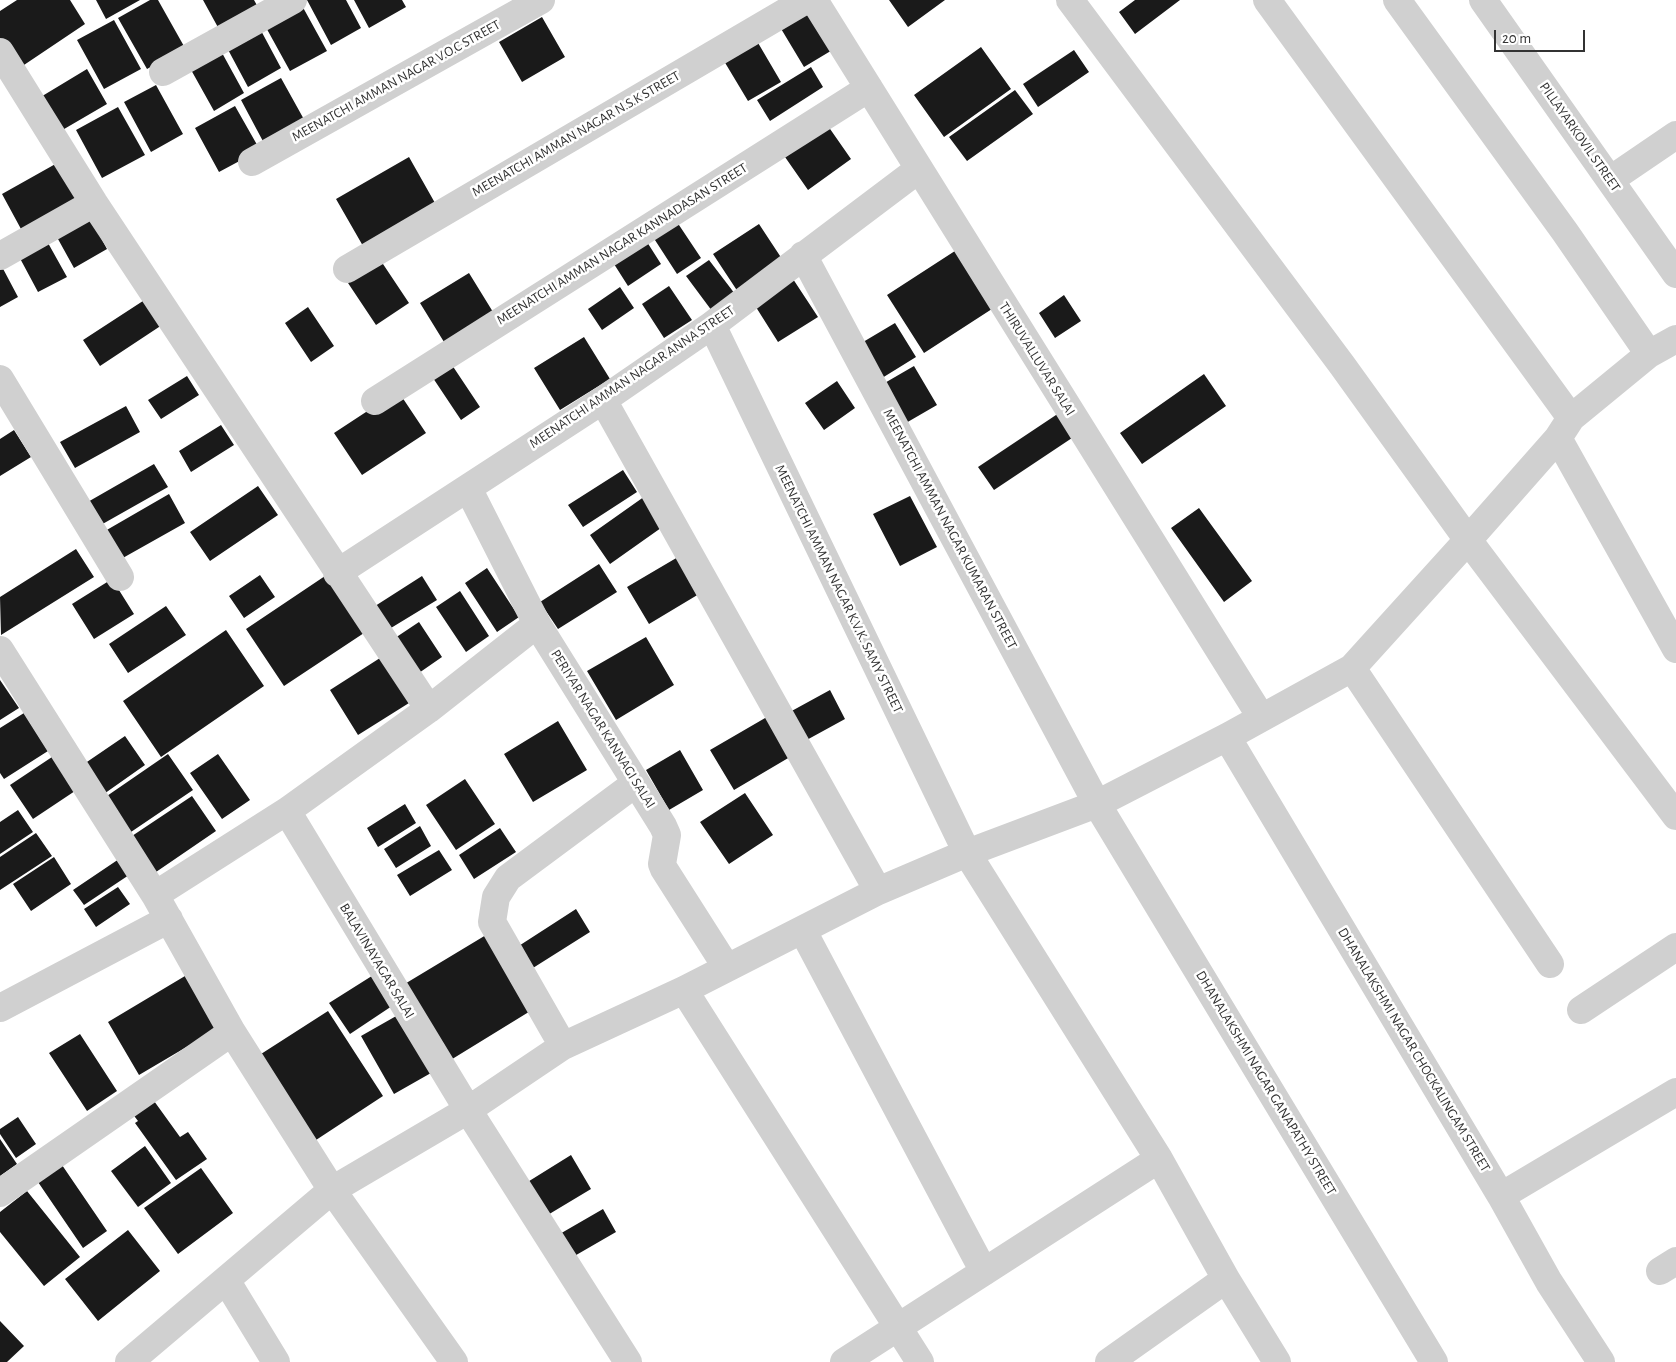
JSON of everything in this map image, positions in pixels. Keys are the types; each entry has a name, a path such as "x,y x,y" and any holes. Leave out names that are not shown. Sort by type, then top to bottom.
{"street":[{"path":"162,72 294,0"},
{"name":"MEENATCHI AMMAN NAGAR V.O.C STREET","path":"252,162 541,0"},
{"name":"MEENATCHI AMMAN NAGAR N.S.K STREET","path":"346,269 806,0"},
{"name":"THIRUVALLUVAR SALAI","path":"814,0 1261,717"},
{"path":"1070,0 1342,364 1468,540 1676,816"},
{"path":"1267,0 1564,428 1676,649"},
{"path":"1397,0 1565,232 1650,354"},
{"name":"PILLAYARKOVIL STREET","path":"1483,0 1676,274"},
{"path":"0,52 94,203 337,573 429,709"},
{"name":"MEENATCHI AMMAN NAGAR KANNADASAN STREET","path":"374,401 869,88"},
{"path":"1610,180 1676,135"},
{"name":"MEENATCHI AMMAN NAGAR ANNA STREET","path":"337,573 603,400 712,325 802,255 919,169"},
{"path":"0,256 94,203"},
{"name":"MEENATCHI AMMAN NAGAR KUMARAN STREET","path":"802,255 1097,804"},
{"name":"MEENATCHI AMMAN NAGAR K.V.K. SAMY STREET","path":"712,325 967,853 1159,1159 1226,1279 1277,1362"},
{"path":"129,1362 332,1190 468,1110 563,1046 684,990 803,931 878,891 967,853 1097,804 1227,737 1352,668 1468,540 1564,428 1650,354 1676,339"},
{"path":"0,379 120,578"},
{"path":"603,400 878,891"},
{"name":"PERIYAR NAGAR KANNAGI SALAI","path":"468,488 537,624 636,783 666,835 662,864 664,869 727,968"},
{"path":"155,895 287,811 429,709 537,624"},
{"path":"0,650 155,895 232,1032 332,1190 454,1362"},
{"path":"1352,668 1550,964"},
{"name":"DHANALAKSHMI NAGAR CHOCKALINGAM STREET","path":"1227,737 1501,1196 1549,1282 1600,1362"},
{"path":"563,1046 492,922 496,897 508,878 636,783"},
{"name":"DHANALAKSHMI NAGAR GANAPATHY STREET","path":"1097,804 1434,1362"},
{"name":"BALAVINAYAGAR SALAI","path":"287,811 468,1110 628,1362"},
{"path":"0,1008 169,920"},
{"path":"803,931 984,1272"},
{"path":"1581,1010 1676,947"},
{"path":"684,990 920,1362"},
{"path":"0,1193 232,1032"},
{"path":"1501,1196 1676,1092"},
{"path":"844,1362 1159,1159"},
{"path":"1109,1362 1226,1279"},
{"path":"226,1280 276,1362"}],"building":[{"path":"17,0 70,0 85,24 18,69 0,41 0,11"},
{"path":"96,0 140,0 106,19"},
{"path":"150,0 158,0 185,48 147,69 118,18"},
{"path":"203,0 254,0 259,9 220,31"},
{"path":"307,0 346,0 361,28 331,45"},
{"path":"354,0 402,0 406,7 369,28"},
{"path":"889,0 945,0 908,27"},
{"path":"1135,0 1180,0 1135,34 1119,12"},
{"path":"812,1 839,46 804,67 777,22"},
{"path":"300,2 327,51 290,71 263,22"},
{"path":"542,17 565,57 522,82 499,42"},
{"path":"114,20 141,69 104,89 77,40"},
{"path":"258,25 281,68 248,87 225,44"},
{"path":"754,36 781,82 748,101 721,56"},
{"path":"981,47 1011,89 944,137 914,95"},
{"path":"1074,50 1089,72 1038,107 1023,84"},
{"path":"221,51 244,93 214,111 190,68"},
{"path":"811,67 823,87 770,121 757,100"},
{"path":"87,69 107,104 59,132 39,98"},
{"path":"281,78 306,123 265,145 241,100"},
{"path":"156,85 183,134 151,152 124,102"},
{"path":"1015,90 1033,114 967,161 949,137"},
{"path":"235,106 260,150 219,172 195,128"},
{"path":"118,107 145,155 102,178 76,130"},
{"path":"828,126 851,159 808,190 785,157"},
{"path":"409,157 435,203 363,246 336,199"},
{"path":"59,162 78,197 21,229 2,194"},
{"path":"87,212 107,249 74,268 53,230"},
{"path":"677,222 701,258 677,274 653,237"},
{"path":"759,224 784,262 738,292 713,254"},
{"path":"43,234 67,277 38,292 15,249"},
{"path":"647,242 661,264 628,286 614,264"},
{"path":"958,249 995,307 924,353 887,295"},
{"path":"709,260 735,294 712,311 686,276"},
{"path":"381,261 409,303 376,325 348,283"},
{"path":"0,263 18,297 0,307"},
{"path":"469,273 493,312 444,342 420,303"},
{"path":"793,279 818,317 778,342 754,304"},
{"path":"669,286 692,320 664,338 642,304"},
{"path":"620,287 634,308 602,330 588,309"},
{"path":"1064,295 1081,321 1055,338 1039,313"},
{"path":"146,299 162,325 100,366 83,340"},
{"path":"308,307 334,346 311,362 285,323"},
{"path":"895,323 916,357 874,383 853,348"},
{"path":"584,337 610,379 560,410 534,368"},
{"path":"452,365 480,407 461,420 433,378"},
{"path":"914,366 937,405 899,427 876,388"},
{"path":"1204,374 1226,406 1142,464 1120,433"},
{"path":"187,376 199,395 161,419 148,400"},
{"path":"837,381 855,408 824,430 805,403"},
{"path":"398,391 426,433 362,475 334,433"},
{"path":"126,406 140,432 75,468 60,442"},
{"path":"1059,413 1075,436 994,490 978,467"},
{"path":"221,425 234,445 191,472 179,451"},
{"path":"14,430 31,457 0,476 0,439"},
{"path":"154,464 168,487 99,526 86,503"},
{"path":"623,470 637,492 583,527 568,505"},
{"path":"258,486 278,515 210,561 190,532"},
{"path":"169,494 185,523 121,559 105,531"},
{"path":"648,494 668,523 610,564 590,535"},
{"path":"910,496 937,547 900,566 873,514"},
{"path":"1199,508 1252,581 1224,602 1171,528"},
{"path":"76,549 94,577 1,635 0,597"},
{"path":"678,557 699,594 649,624 627,587"},
{"path":"599,564 617,592 558,629 540,602"},
{"path":"487,568 519,617 497,632 465,583"},
{"path":"260,575 275,597 244,618 229,596"},
{"path":"325,576 364,633 284,686 246,629"},
{"path":"422,576 437,600 386,631 372,608"},
{"path":"112,579 134,614 94,639 72,604"},
{"path":"460,591 489,636 466,652 436,607"},
{"path":"166,606 186,635 128,673 109,644"},
{"path":"419,622 442,657 416,675 392,640"},
{"path":"226,630 264,686 161,757 123,701"},
{"path":"646,637 674,685 616,720 587,671"},
{"path":"380,658 409,703 358,735 330,690"},
{"path":"0,680 19,708 0,720"},
{"path":"830,690 845,719 803,742 788,713"},
{"path":"24,713 48,751 4,779 0,773 0,728"},
{"path":"772,714 795,754 734,790 710,750"},
{"path":"558,721 587,770 533,802 504,754"},
{"path":"125,736 145,765 101,796 81,766"},
{"path":"680,750 703,790 669,810 646,770"},
{"path":"168,754 193,790 128,834 104,798"},
{"path":"218,754 250,800 222,819 190,773"},
{"path":"55,755 78,789 33,819 10,785"},
{"path":"465,779 495,824 456,850 426,805"},
{"path":"745,793 773,835 729,864 700,822"},
{"path":"192,796 216,831 156,872 132,836"},
{"path":"405,804 416,823 378,847 367,828"},
{"path":"18,810 33,832 0,854 0,822"},
{"path":"420,826 431,846 396,868 384,849"},
{"path":"500,828 516,852 474,879 459,855"},
{"path":"36,833 52,856 0,890 0,857"},
{"path":"439,850 452,870 410,896 397,875"},
{"path":"54,857 71,884 31,911 13,884"},
{"path":"119,859 129,875 84,905 73,890"},
{"path":"118,887 130,904 96,927 84,909"},
{"path":"576,909 590,932 525,973 511,951"},
{"path":"486,935 532,1010 449,1061 403,985"},
{"path":"375,974 395,1004 350,1034 329,1003"},
{"path":"185,976 217,1029 139,1075 108,1022"},
{"path":"328,1011 383,1096 316,1140 261,1054"},
{"path":"405,1011 438,1069 394,1094 361,1036"},
{"path":"80,1034 117,1091 87,1111 49,1053"},
{"path":"149,1094 180,1137 188,1132 207,1159 176,1180 135,1123 138,1121 129,1109"},
{"path":"18,1117 36,1144 16,1158 0,1134 0,1129"},
{"path":"0,1139 17,1164 0,1176"},
{"path":"145,1146 171,1183 138,1207 111,1171"},
{"path":"571,1155 591,1189 546,1216 526,1183"},
{"path":"62,1165 107,1231 83,1248 38,1182"},
{"path":"201,1168 233,1213 178,1254 144,1208"},
{"path":"27,1191 80,1257 44,1286 0,1232 0,1212"},
{"path":"603,1209 616,1232 571,1258 558,1235"},
{"path":"128,1230 160,1271 98,1321 65,1279"},
{"path":"0,1321 24,1346 7,1362 0,1362"}]}
